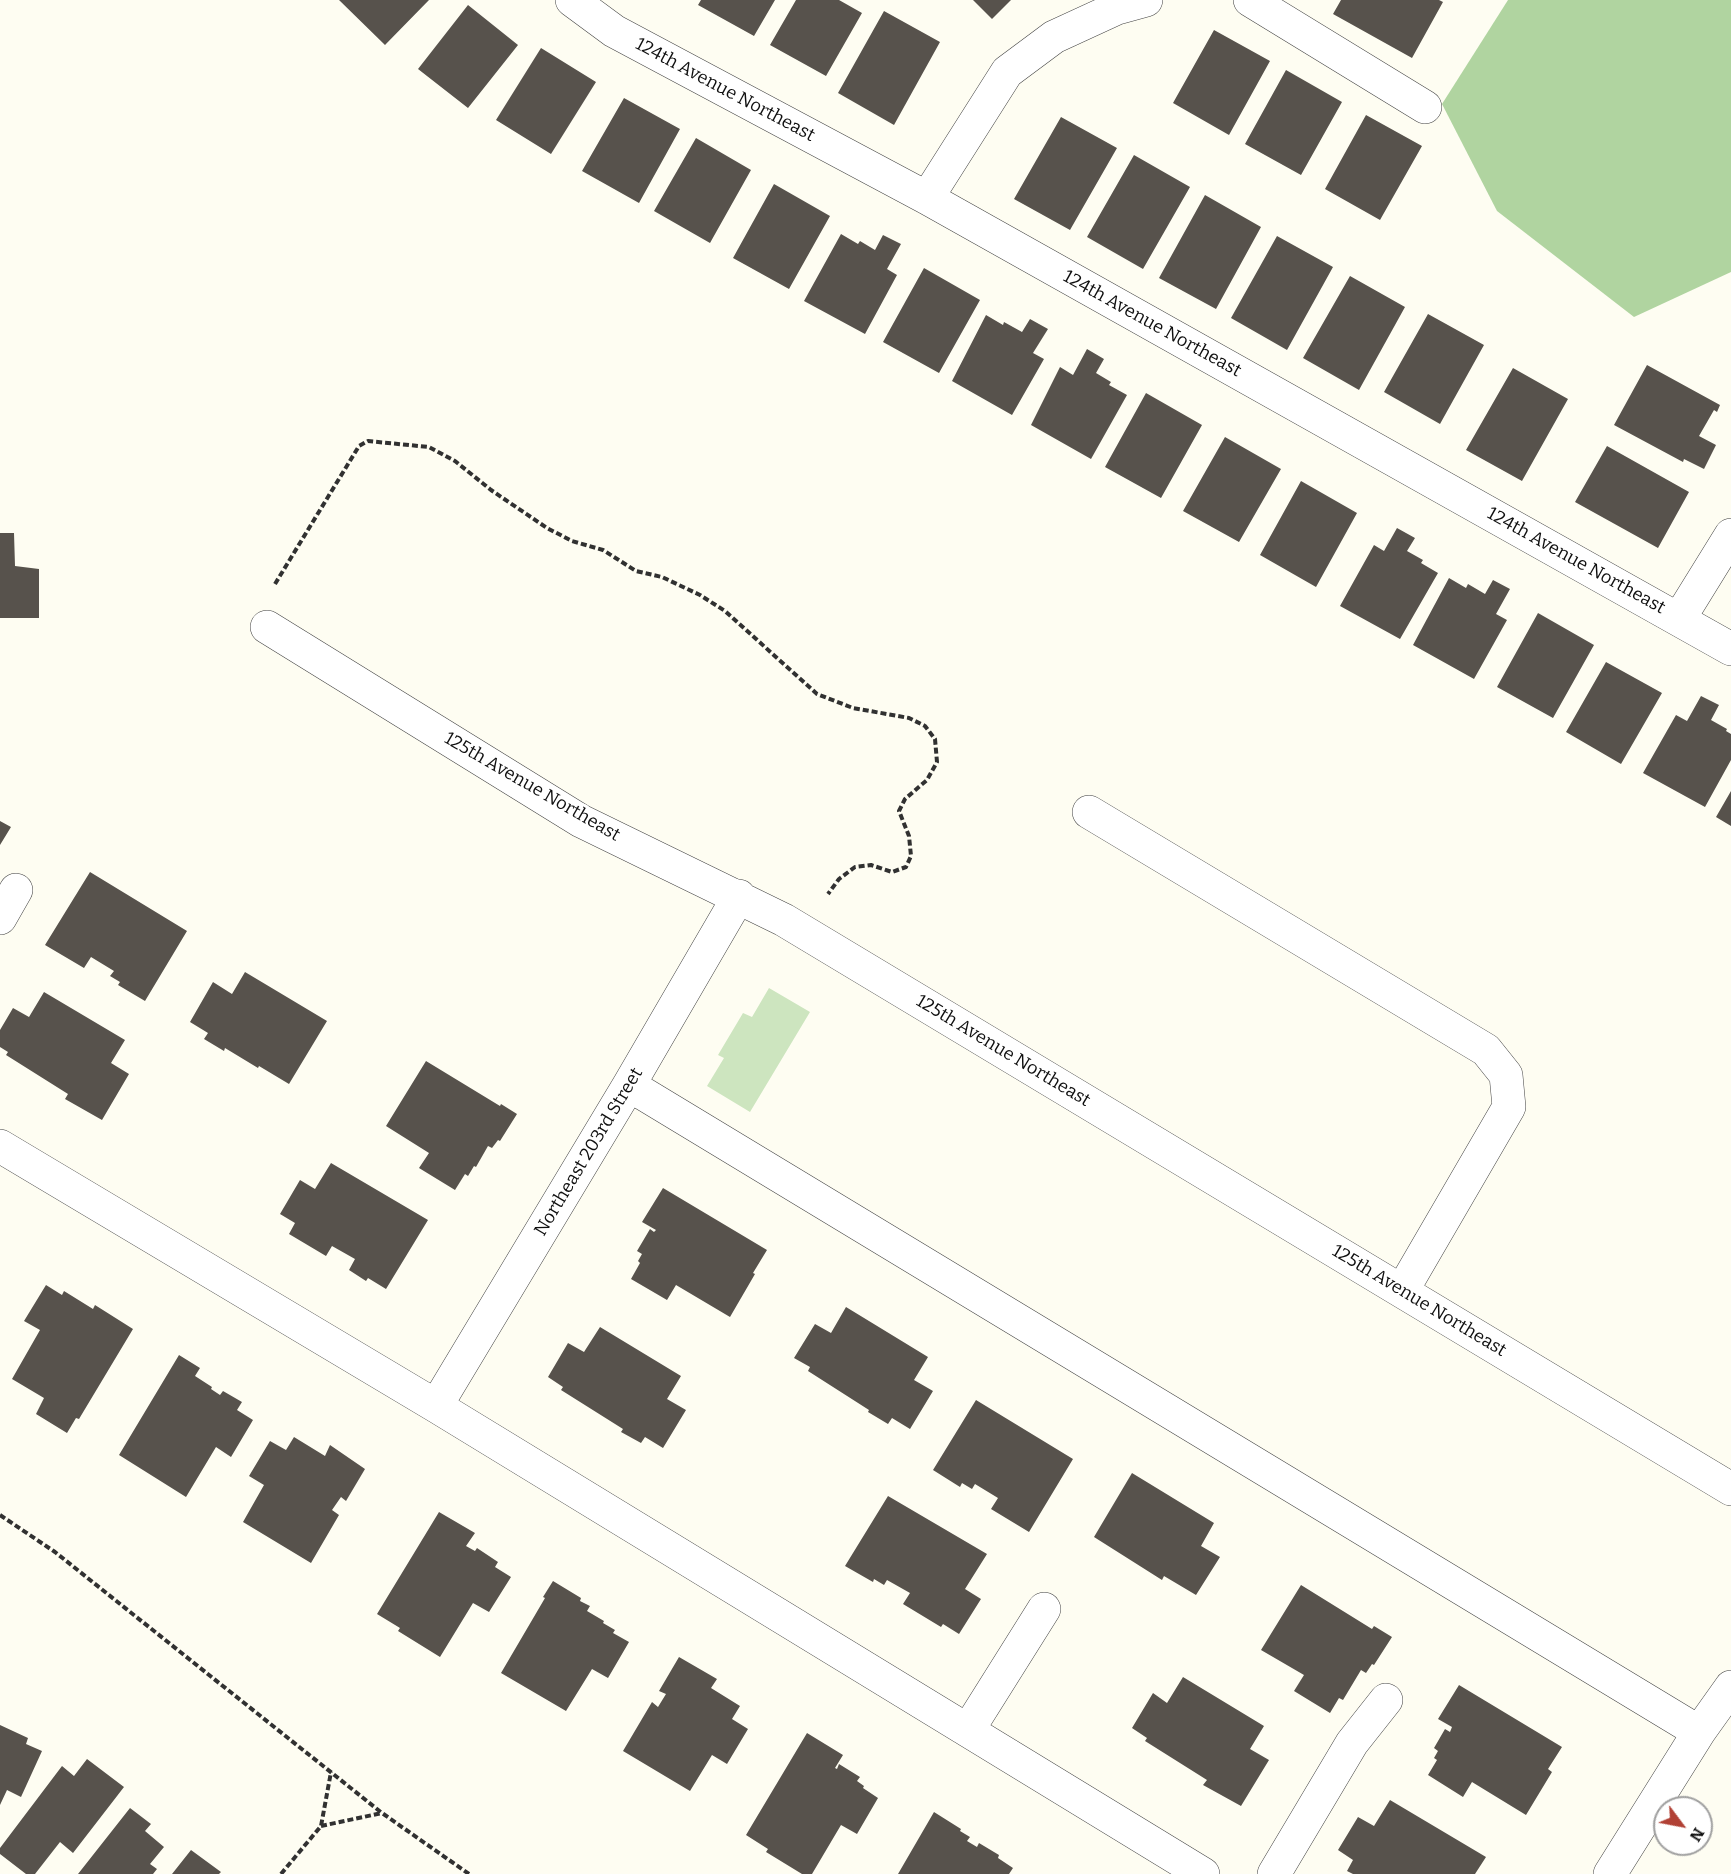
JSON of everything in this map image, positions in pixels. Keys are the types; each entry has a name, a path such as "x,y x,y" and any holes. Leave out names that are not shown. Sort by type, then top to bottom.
{"street":[{"name":"124th Avenue Northeast","path":"572,0 614,31 927,198 1731,649"},
{"path":"927,198 1007,72 1054,37 1117,8 1146,0"},
{"path":"1250,0 1425,107"},
{"path":"1679,619 1731,535"},
{"name":"125th Avenue Northeast","path":"267,627 581,821 739,896 784,920 1731,1489"},
{"path":"1089,812 1486,1050 1506,1075 1509,1107 1402,1291"},
{"name":"Northeast 203rd Street","path":"436,1406 629,1085 739,896"},
{"path":"629,1085 1699,1732"},
{"path":"0,1146 436,1406 1203,1874"},
{"path":"968,1730 1044,1609"},
{"path":"1610,1874 1699,1732 1731,1687"},
{"path":"1274,1874 1352,1743 1386,1700"}],"path":[{"path":"275,584 360,446 368,441 429,447 455,461 491,490 546,528 572,541 603,550 636,571 662,577 699,595 725,612 817,694 853,708 909,718 925,726 935,738 937,762 927,780 905,799 899,811 909,836 911,856 906,867 892,872 871,865 855,867 839,879 828,894"},
{"path":"0,1515 64,1559 382,1813 469,1874"},
{"path":"281,1874 321,1826 331,1772"},
{"path":"321,1826 382,1813"}],"green space":[{"path":"1508,0 1731,0 1731,272 1634,317 1497,211 1442,104"},
{"path":"769,988 810,1012 750,1112 707,1086 724,1058 718,1055 743,1013 752,1017"}],"building":[{"path":"339,0 429,0 385,45"},
{"path":"701,0 775,0 754,36 698,5"},
{"path":"796,0 839,0 862,13 826,76 770,45"},
{"path":"973,0 1011,0 992,19"},
{"path":"1341,0 1439,0 1443,2 1412,58 1333,14"},
{"path":"468,5 518,45 468,108 418,69"},
{"path":"884,11 940,42 894,125 838,93"},
{"path":"1214,30 1270,61 1229,135 1173,103"},
{"path":"541,48 596,82 551,154 496,120"},
{"path":"1286,70 1342,102 1301,175 1245,144"},
{"path":"624,98 680,129 639,203 582,171"},
{"path":"1366,115 1422,146 1380,220 1325,189"},
{"path":"1061,117 1117,148 1070,230 1014,199"},
{"path":"696,138 751,170 710,243 654,211"},
{"path":"1134,155 1190,187 1143,269 1087,237"},
{"path":"774,184 830,216 789,289 733,258"},
{"path":"1205,195 1261,227 1216,309 1159,278"},
{"path":"841,234 858,244 860,241 875,250 883,235 901,244 887,269 897,275 865,334 804,301"},
{"path":"1277,236 1333,267 1287,350 1231,318"},
{"path":"924,268 980,300 939,373 883,342"},
{"path":"1350,276 1405,307 1359,390 1303,358"},
{"path":"1428,314 1484,345 1440,424 1384,392"},
{"path":"986,315 1022,332 1030,319 1048,329 1033,353 1044,359 1012,415 952,381"},
{"path":"1087,349 1104,359 1096,373 1111,382 1109,385 1127,395 1091,459 1031,425 1060,367 1073,375"},
{"path":"1647,365 1720,405 1717,412 1714,410 1699,436 1716,445 1704,469 1684,459 1683,462 1614,425"},
{"path":"1513,368 1568,399 1522,481 1466,450"},
{"path":"1146,393 1202,425 1161,498 1105,467"},
{"path":"1225,437 1281,469 1239,542 1183,511"},
{"path":"1607,446 1689,492 1658,548 1575,502"},
{"path":"1301,481 1357,513 1316,587 1260,555"},
{"path":"1397,528 1415,538 1407,551 1423,560 1421,563 1438,573 1400,639 1340,606 1374,545 1384,551"},
{"path":"0,533 14,533 15,566 39,569 39,618 0,618"},
{"path":"1449,578 1466,588 1468,584 1485,594 1493,580 1510,589 1496,614 1507,620 1474,679 1413,645"},
{"path":"1538,613 1594,645 1553,718 1497,687"},
{"path":"1606,662 1662,693 1621,764 1566,732"},
{"path":"1701,696 1719,705 1711,720 1727,729 1726,731 1731,734 1731,760 1705,807 1643,773 1676,715 1687,721"},
{"path":"1731,791 1731,826 1716,817"},
{"path":"0,821 11,827 0,845"},
{"path":"90,872 187,931 145,1001 118,985 120,982 110,976 114,971 91,957 84,968 45,945"},
{"path":"245,972 327,1021 289,1084 225,1048 224,1051 204,1039 208,1033 190,1022 213,982 232,994"},
{"path":"44,992 125,1040 111,1063 129,1074 102,1120 65,1099 68,1094 6,1055 8,1052 0,1047 0,1030 13,1008 29,1017"},
{"path":"426,1061 517,1114 500,1141 498,1140 492,1148 488,1146 476,1167 474,1166 468,1176 465,1174 455,1190 419,1168 429,1153 386,1126"},
{"path":"331,1163 428,1220 386,1289 368,1278 366,1281 349,1270 355,1259 332,1246 326,1256 289,1234 295,1223 280,1214 300,1180 315,1189"},
{"path":"663,1188 767,1250 730,1317 676,1285 667,1300 631,1279 642,1254 637,1251 650,1229 654,1232 656,1230 642,1222"},
{"path":"46,1285 62,1295 64,1291 93,1309 95,1305 133,1329 79,1419 76,1418 67,1433 36,1414 44,1398 12,1379 40,1330 24,1321"},
{"path":"846,1307 928,1357 914,1380 933,1391 910,1429 892,1418 888,1424 868,1412 869,1410 808,1371 810,1367 794,1358 815,1324 831,1333"},
{"path":"600,1327 681,1376 667,1399 686,1410 663,1448 645,1437 641,1443 621,1432 623,1429 561,1390 563,1387 548,1377 568,1343 584,1352"},
{"path":"179,1355 200,1368 195,1376 212,1387 211,1389 220,1395 223,1391 242,1402 237,1410 253,1420 231,1457 216,1447 186,1497 119,1455"},
{"path":"976,1400 1073,1459 1029,1532 991,1509 998,1498 975,1484 972,1489 962,1483 960,1487 933,1470"},
{"path":"294,1437 325,1456 330,1445 365,1469 346,1501 341,1497 332,1510 339,1515 311,1563 243,1522 264,1485 249,1476 270,1441 286,1450"},
{"path":"1132,1473 1214,1523 1201,1546 1220,1557 1196,1595 1164,1576 1162,1580 1094,1537"},
{"path":"888,1496 987,1554 965,1589 981,1599 959,1634 943,1624 941,1627 903,1604 910,1593 887,1580 884,1585 874,1579 873,1582 845,1566"},
{"path":"439,1512 475,1533 466,1546 475,1551 477,1548 498,1562 495,1567 511,1577 489,1612 473,1603 440,1657 398,1631 400,1628 377,1614"},
{"path":"553,1581 581,1598 580,1601 590,1606 587,1611 615,1630 613,1633 629,1642 608,1678 592,1669 566,1711 501,1673"},
{"path":"1301,1585 1372,1629 1374,1626 1392,1637 1374,1665 1372,1664 1366,1673 1361,1670 1343,1700 1339,1698 1330,1713 1294,1691 1304,1675 1261,1650"},
{"path":"679,1657 717,1679 711,1688 740,1706 732,1719 748,1729 727,1764 712,1755 690,1791 623,1751 652,1702 658,1707 666,1694 659,1691"},
{"path":"1183,1677 1264,1726 1250,1749 1269,1760 1241,1806 1203,1785 1207,1780 1145,1741 1147,1738 1132,1728 1153,1693 1167,1703"},
{"path":"1459,1685 1562,1747 1548,1769 1552,1772 1526,1815 1472,1782 1463,1797 1428,1775 1437,1760 1434,1758 1438,1751 1434,1748 1445,1729 1450,1732 1452,1727 1438,1719"},
{"path":"0,1725 28,1738 26,1744 42,1751 21,1797 7,1790 0,1805"},
{"path":"807,1733 843,1755 835,1768 837,1769 839,1764 860,1777 857,1781 864,1786 863,1788 878,1798 857,1834 841,1825 812,1874 802,1874 766,1852 768,1849 746,1835"},
{"path":"87,1759 124,1787 73,1853 60,1842 35,1874 26,1874 0,1854 0,1848 62,1766 74,1776"},
{"path":"1390,1800 1486,1857 1475,1874 1353,1874 1347,1871 1353,1860 1338,1850 1358,1817 1374,1826"},
{"path":"130,1808 151,1824 145,1831 164,1847 150,1864 157,1869 153,1874 78,1874"},
{"path":"934,1812 961,1829 960,1831 970,1837 967,1841 977,1847 979,1843 999,1855 998,1858 1013,1868 1009,1874 898,1874"},
{"path":"191,1850 221,1872 219,1874 172,1874"}]}
